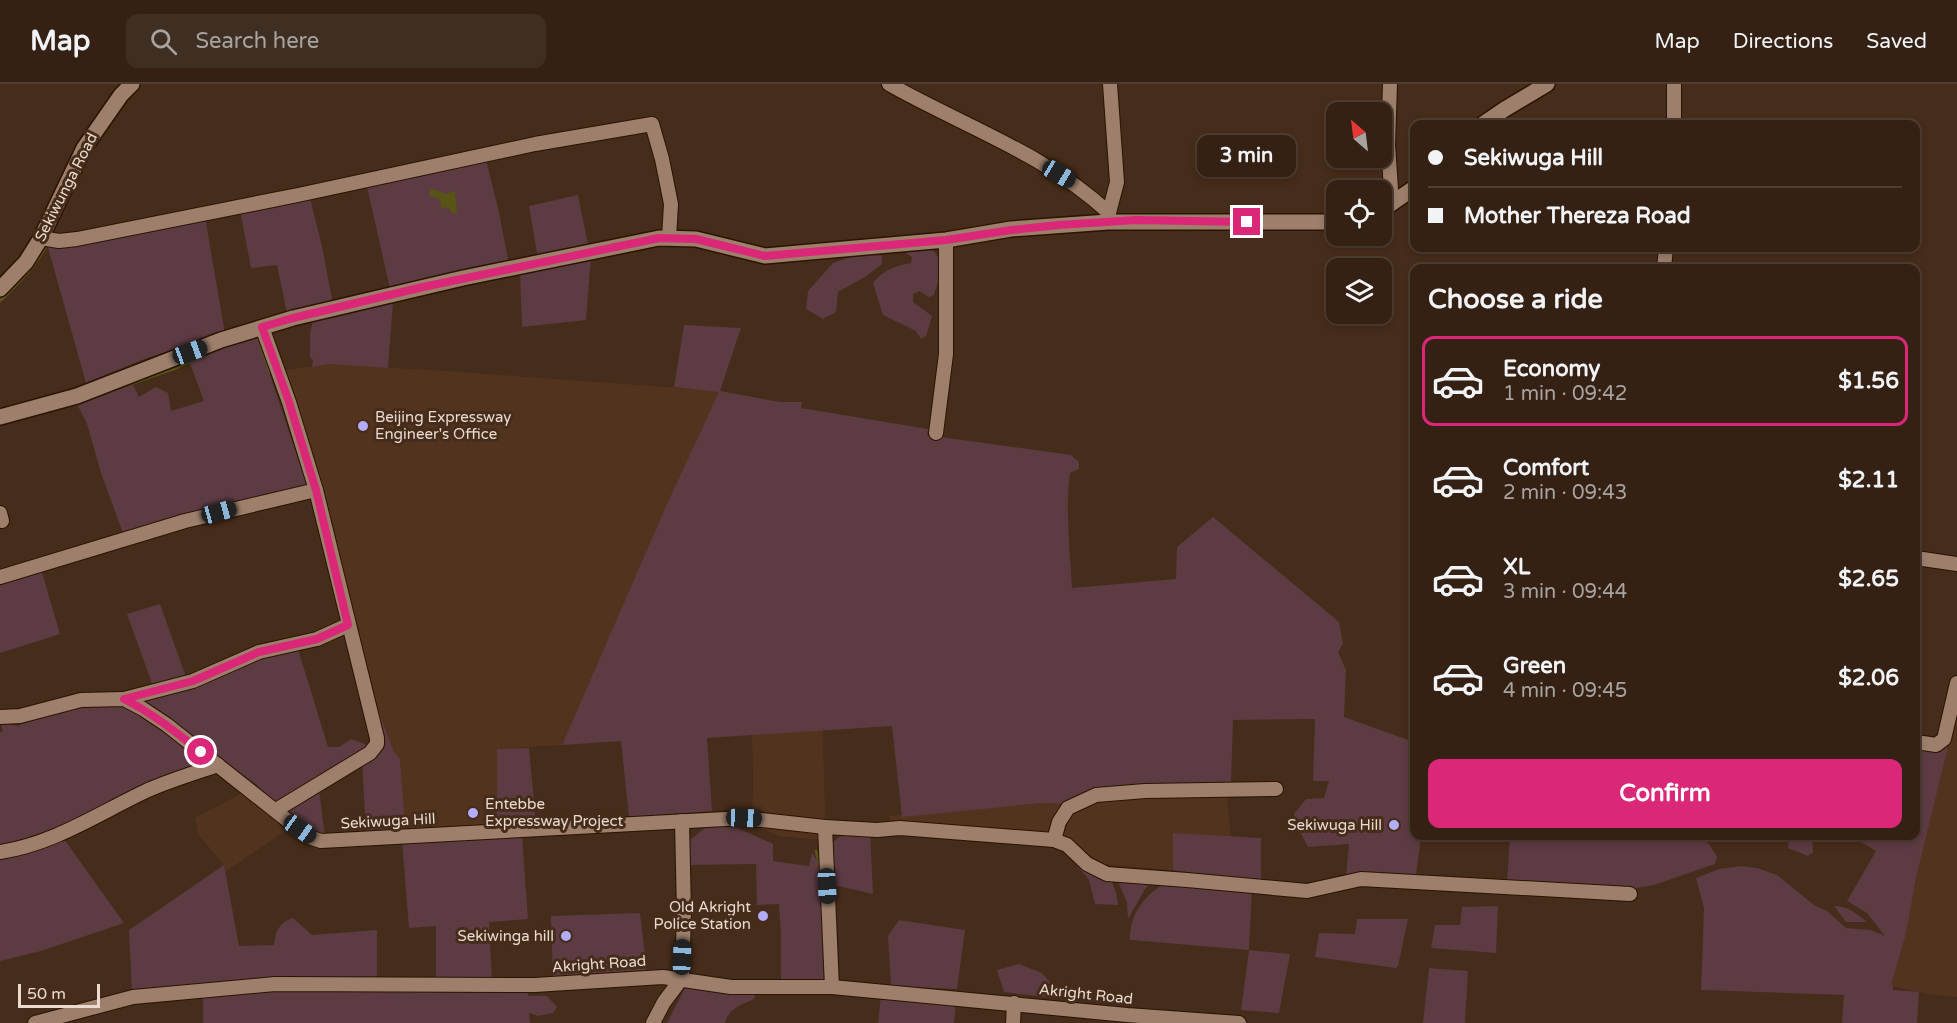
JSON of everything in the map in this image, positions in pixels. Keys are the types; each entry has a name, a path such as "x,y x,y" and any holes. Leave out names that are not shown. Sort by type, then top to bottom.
{"street":[{"name":"Sekiwunga Road","path":"0,289 26,262 41,238 84,148 121,95 132,84"},
{"path":"889,84 922,103 1025,153 1076,184 1108,217"},
{"path":"1108,217 1117,182 1110,84"},
{"path":"1388,180 1390,84"},
{"path":"1489,120 1547,84"},
{"path":"1674,84 1674,120"},
{"path":"41,238 59,241 77,238 298,195 535,144 652,124 671,204 669,238"},
{"path":"1392,203 1410,191"},
{"path":"0,417 77,396 211,344 293,318 452,281 647,240 696,239 765,256 946,240 1108,217 1326,222"},
{"path":"936,433 946,354 946,240"},
{"path":"262,327 289,402 316,490 377,738 377,744 370,753 276,810"},
{"path":"0,577 185,521 316,490"},
{"path":"1920,559 1957,564"},
{"path":"124,699 193,681 259,652 317,639 348,625"},
{"path":"1920,742 1936,744 1944,739 1957,683"},
{"name":"Sekiwuga Hill","path":"0,717 20,717 81,700 124,699 167,725 312,838 321,841 758,818 877,830 900,828 1054,840"},
{"path":"0,852 40,843 146,791 218,765"},
{"path":"1276,789 1145,791 1095,795 1068,808 1059,822 1054,840 1067,845 1087,864 1107,874 1307,891 1361,879 1629,894"},
{"path":"653,1023 664,1002 682,978 684,914 682,821"},
{"path":"825,826 832,987"},
{"name":"Akright Road","path":"35,1023 133,997 274,984 535,985 663,977 731,987 832,987 1127,1015 1239,1023"},
{"path":"1013,1023 1014,1003"}],"shaded area":[{"path":"486,160 509,265 391,293 367,187"},
{"path":"430,188 446,194 455,191 457,213 453,213 447,207 441,209 440,200 429,195"},
{"path":"578,195 589,249 538,259 529,206"},
{"path":"310,198 333,304 287,313 277,265 251,268 240,210"},
{"path":"205,217 225,334 147,358 86,383 47,244"},
{"path":"896,247 931,247 943,265 934,295 929,297 919,291 913,294 913,302 932,316 926,336 921,339 916,331 883,315 873,283 890,269 911,263 912,257"},
{"path":"862,253 882,256 882,264 865,277 838,292 836,312 823,319 806,309 808,291 833,263"},
{"path":"591,257 586,320 522,327 520,271"},
{"path":"393,301 388,368 329,364 312,367 310,333 314,317"},
{"path":"684,325 741,328 720,391 780,402 802,402 801,408 928,429 927,435 1071,455 1079,462 1079,469 1070,473 1068,502 1072,588 1176,579 1177,547 1213,517 1339,622 1343,644 1338,652 1346,670 1344,717 1410,741 1410,840 1420,840 1416,875 1346,877 1349,844 1308,847 1297,826 1294,814 1306,799 1324,798 1329,781 1313,781 1315,719 1233,720 1231,785 1067,804 1042,803 902,817 892,726 707,738 712,811 629,817 621,741 562,745 666,506 719,392 674,387"},
{"path":"257,336 308,489 124,536 101,473 87,424 75,400 131,381 139,397 156,387 168,393 171,411 204,401 188,358"},
{"path":"329,364 720,391 666,506 562,745 497,749 497,827 406,833 400,759 394,752 372,693 329,517 286,370"},
{"path":"41,569 60,634 0,653 0,582"},
{"path":"160,604 186,677 154,689 127,614"},
{"path":"298,649 328,747 339,747 351,739 373,747 372,693 394,752 400,759 406,833 366,835 362,759 319,789 325,837 305,828 287,815 257,785 191,736 137,700 259,658"},
{"path":"104,701 134,711 205,758 207,765 146,785 95,808 65,827 0,849 0,732 3,731 0,722 17,726 73,706"},
{"path":"1957,708 1957,997 1933,995 1891,986 1906,934 1916,878"},
{"path":"823,730 825,821 822,840 779,836 752,824 752,734"},
{"path":"1920,747 1948,747 1916,878 1906,934 1892,982 1893,990 1919,992 1917,1023 1842,1023 1844,995 1701,990 1704,908 1696,878 1719,869 1741,866 1757,868 1777,875 1814,905 1827,911 1846,928 1871,930 1885,936 1867,913 1847,901 1876,851 1858,840 1920,840"},
{"path":"529,748 536,824 497,827 497,749"},
{"path":"242,793 288,829 225,872 224,865 198,834 195,818"},
{"path":"1110,797 1227,797 1231,837 1173,833 1173,870 1100,864 1073,842 1059,835 1066,820 1078,805"},
{"path":"1042,803 1067,804 1052,834 900,825 890,822 889,816"},
{"path":"726,823 773,844 773,861 809,866 812,853 824,870 827,981 781,983 779,904 757,905 756,864 688,865 689,841 705,828"},
{"path":"850,833 870,833 873,894 834,885 830,845 839,837"},
{"path":"1173,833 1261,838 1261,882 1173,870"},
{"path":"522,835 528,919 489,922 492,981 436,981 436,926 409,928 402,841"},
{"path":"64,839 124,923 41,951 0,961 0,859 33,852"},
{"path":"1510,840 1703,840 1709,844 1717,857 1715,864 1654,885 1630,889 1507,884"},
{"path":"1789,840 1812,840 1813,852 1808,856 1788,848"},
{"path":"1075,852 1111,880 1118,905 1095,904 1089,880 1074,862"},
{"path":"224,865 239,946 274,945 279,928 288,919 293,918 312,935 377,930 377,981 132,993 129,930"},
{"path":"1116,876 1158,876 1145,889 1128,919 1127,903"},
{"path":"1174,878 1252,888 1249,950 1130,940 1133,919 1137,910 1156,889"},
{"path":"1498,906 1496,953 1431,948 1435,925 1460,925 1462,907"},
{"path":"1834,906 1848,909 1867,922 1846,922"},
{"path":"640,913 647,973 553,980 551,916"},
{"path":"1357,919 1408,919 1396,968 1315,957 1319,933 1355,934"},
{"path":"899,920 965,930 957,989 891,986 888,936"},
{"path":"1249,950 1290,954 1279,1013 1241,1010"},
{"path":"1019,964 1042,973 1054,987 1054,998 1004,992 997,970"},
{"path":"1429,968 1468,971 1465,1023 1423,1023"},
{"path":"686,986 756,991 754,999 733,1010 725,1023 667,1023"},
{"path":"528,988 528,996 547,996 557,1007 553,1013 538,1016 529,1013 530,1023 203,1023 203,994 261,989"},
{"path":"881,996 956,1002 954,1023 878,1023"}],"waterway":[{"path":"0,301 32,267 47,244"},
{"path":"255,336 258,336 270,372"},
{"path":"90,398 176,368 216,350"},
{"path":"816,851 821,869"}],"place":[{"name":"Beijing Expressway Engineer's Office","path":"363,426"},
{"name":"Entebbe Expressway Project","path":"473,813"},
{"name":"Sekiwuga Hill","path":"1394,825"},
{"name":"Old Akright Police Station","path":"763,916"},
{"name":"Sekiwinga hill","path":"566,936"}],"route":[{"path":"201,752 144,709 124,699 193,681 259,652 317,639 348,625 316,490 289,402 262,327 423,287 659,238 696,239 765,256 946,240 1059,225 1136,220 1247,222"}]}
